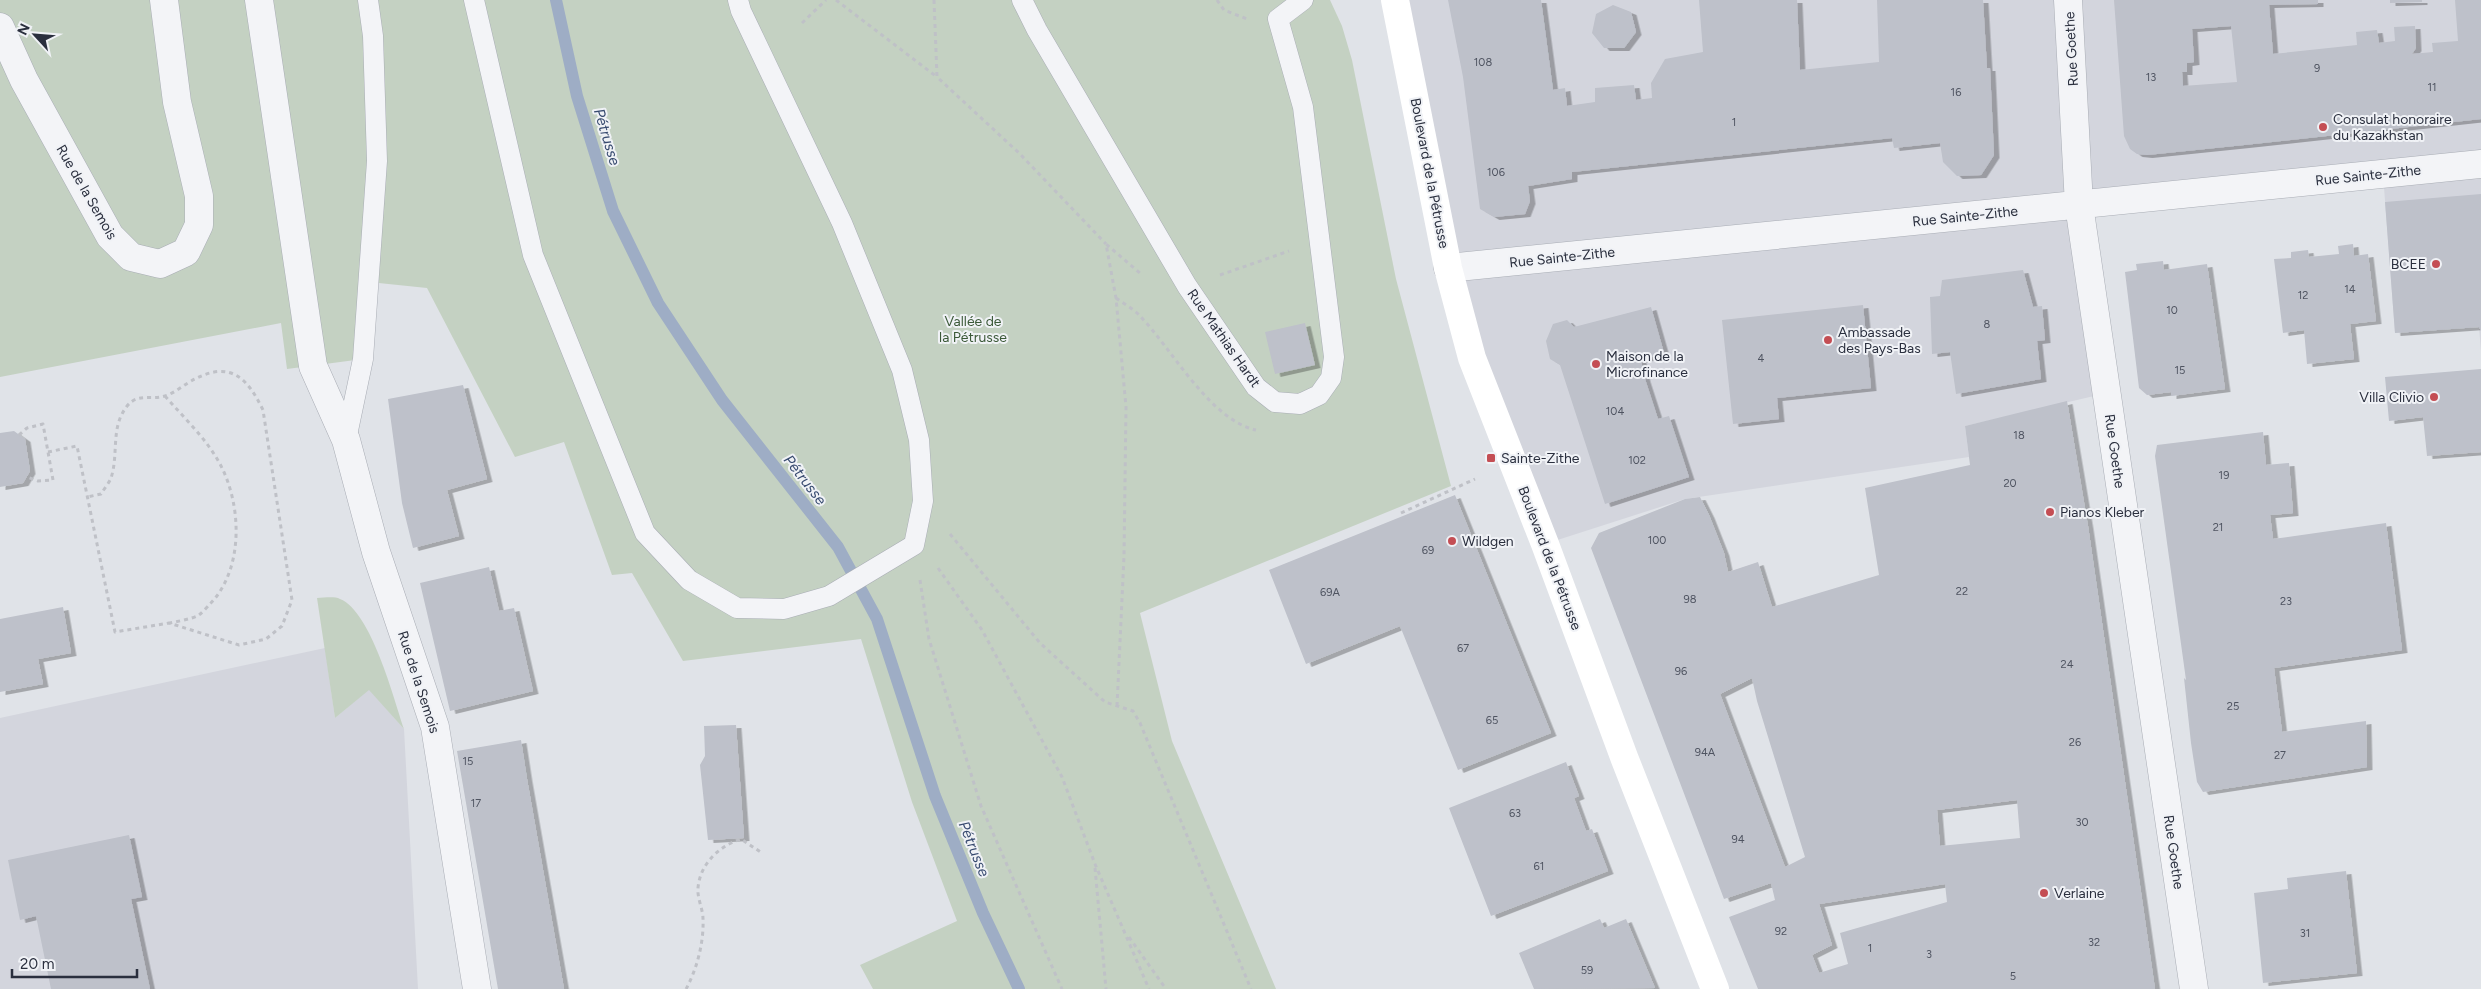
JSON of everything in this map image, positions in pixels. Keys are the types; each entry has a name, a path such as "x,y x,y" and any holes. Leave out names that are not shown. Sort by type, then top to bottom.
{"main road":[{"name":"Boulevard de la Pétrusse","path":"1395,0 1448,268 1472,358 1546,544 1624,757 1715,989"}],"street":[{"name":"Rue de la Semois","path":"0,27 24,80 110,236 131,257 160,264 186,252 199,225 199,196 177,102 164,0"},
{"name":"Rue de la Semois","path":"259,0 313,366 346,440 376,552 435,727 477,989"},
{"name":"Rue Goethe","path":"2068,0 2079,205 2194,989"},
{"name":"Rue Sainte-Zithe","path":"1448,268 2481,164"}],"lane":[{"path":"346,440 363,358 377,161 373,36 368,0"},
{"path":"474,0 533,255 645,534 689,580 737,608 784,609 830,596 914,545 923,501 919,440 902,370 842,223 741,11 738,0"},
{"name":"Rue Mathias Hardt","path":"1022,0 1037,30 1187,286 1256,387 1275,402 1300,404 1319,395 1331,378 1333,364 1303,107 1278,19 1303,0"}],"path":[{"path":"802,23 826,0"},
{"path":"836,0 937,78 1019,153 1106,244 1148,281"},
{"path":"934,0 937,78"},
{"path":"1187,286 1319,241"},
{"path":"1106,244 1116,298 1126,407 1124,556 1117,706"},
{"path":"1116,298 1140,315 1189,376 1224,413 1250,429 1259,431"},
{"path":"88,497 101,494 111,478 118,426 123,412 133,401 146,396 165,396 197,378 216,371 232,372 254,392 264,410 292,600 282,626 266,639 239,645 169,623"},
{"path":"48,452 77,446 115,632 169,623 199,615 219,594 233,566 236,534 230,494 221,466 207,443 165,396"},
{"path":"20,435 27,428 43,424 53,480 38,481 27,477"},
{"path":"1401,513 1475,480"},
{"path":"923,501 1040,643 1105,702 1133,710 1251,989"},
{"path":"914,545 942,572 982,630 1062,778 1095,864 1149,989"},
{"path":"914,545 929,639 981,806 1062,989"},
{"path":"686,989 696,970 704,919 698,889 702,871 726,844 741,839 762,853"},
{"path":"1095,864 1106,989"},
{"path":"1126,932 1166,989"}],"shaded area":[{"path":"1395,0 2481,0 2481,351 2479,327 2395,333 2383,174 2079,205 2107,393 1965,426 1969,457 1685,499 1545,544 1472,358"},
{"path":"325,648 335,718 369,689 404,729 418,989 0,989 0,718"}],"green space":[{"name":"Vallée de la Pétrusse","path":"0,0 1330,0 1342,26 1352,60 1396,279 1451,486 1140,613 1172,741 1276,989 873,989 860,965 957,921 912,802 861,639 683,661 632,573 612,575 564,442 515,457 427,288 369,282 363,359 287,369 281,323 0,377"},
{"path":"317,598 338,598 351,607 362,620 380,657 404,729 369,690 335,718"}],"building":[{"path":"1448,0 1541,0 1553,90 1565,88 1567,106 1595,102 1595,88 1634,85 1636,100 1652,98 1651,83 1665,59 1703,52 1699,0 1797,0 1800,70 1879,62 1877,0 1983,0 1987,68 1990,68 1994,155 1981,175 1957,176 1943,162 1940,143 1894,148 1892,138 1572,172 1572,179 1528,186 1530,201 1525,214 1494,217 1480,209 1463,77"},
{"path":"2114,0 2318,0 2318,4 2269,5 2273,54 2357,45 2356,32 2377,30 2379,43 2395,41 2394,27 2415,26 2416,48 2412,54 2433,52 2432,43 2458,41 2455,0 2481,0 2481,119 2147,155 2137,154 2130,149 2124,136","holes":["2231,26 2237,82 2183,86 2182,72 2187,72 2187,63 2194,62 2192,29"]},
{"path":"2390,0 2422,0 2422,2 2390,3"},
{"path":"1613,5 1631,12 1636,32 1624,48 1604,48 1592,33 1596,14"},
{"name":"BCEE","path":"2481,194 2481,331 2479,327 2395,333 2385,202"},
{"path":"2353,244 2354,256 2368,254 2376,321 2350,324 2354,359 2307,364 2304,330 2283,333 2274,259 2291,258 2291,252 2308,250 2309,257 2339,254 2338,246"},
{"path":"2163,261 2164,270 2207,264 2225,389 2171,396 2171,392 2147,395 2139,388 2125,272 2137,270 2136,264"},
{"path":"2023,270 2033,307 2042,306 2045,340 2037,341 2041,379 1956,394 1950,352 1932,354 1930,297 1940,296 1942,280"},
{"path":"1863,305 1871,388 1777,398 1779,419 1733,424 1722,320"},
{"path":"1651,307 1664,353 1641,360 1645,379 1658,419 1669,416 1689,477 1605,504 1560,365 1550,359 1546,341 1553,324 1567,320 1574,327"},
{"path":"1305,323 1315,365 1275,374 1265,332"},
{"name":"Villa Clivio","path":"2481,369 2481,452 2427,456 2423,417 2389,421 2385,377"},
{"path":"463,385 487,479 447,490 459,536 413,548 402,503 388,399"},
{"path":"2067,401 2088,526 2155,989 1758,989 1729,917 1775,900 1771,883 1724,899 1591,548 1599,533 1685,499 1700,497 1724,553 1728,572 1758,562 1772,607 1879,575 1865,488 1970,465 1965,426","holes":["1752,678 1757,701 1805,857 1785,867 1720,694","2017,800 2020,838 1940,846 1937,810","1945,884 1947,902 1840,933 1848,964 1819,973 1812,955 1832,945 1819,904"]},
{"path":"14,431 25,439 30,471 23,483 0,487 0,433"},
{"path":"2263,432 2266,465 2289,463 2293,513 2270,515 2273,539 2386,523 2402,650 2274,668 2282,732 2366,721 2367,767 2203,792 2197,782 2191,743 2184,678 2186,680 2155,456 2157,445"},
{"path":"1455,495 1551,733 1458,770 1400,626 1306,664 1269,570"},
{"path":"489,567 499,611 514,608 533,691 450,711 420,583"},
{"path":"63,607 71,653 38,659 43,684 0,692 0,619"},
{"path":"736,725 744,838 708,840 700,765 705,756 704,726"},
{"path":"521,740 564,989 498,989 457,751"},
{"path":"1566,762 1579,796 1574,798 1586,831 1592,829 1608,871 1491,916 1449,808"},
{"path":"129,835 142,897 131,899 150,989 51,989 36,916 20,920 8,860"},
{"path":"2346,871 2357,973 2263,983 2254,893 2288,889 2287,878"},
{"path":"1600,919 1604,928 1626,919 1655,988 1534,989 1519,953"}],"waterway":[{"name":"Pétrusse","path":"556,0 577,96 613,211 658,303 722,400 838,547 877,619 935,796 983,913 1019,989"}],"place":[{"name":"Consulat honoraire du Kazakhstan","path":"2323,127"},
{"name":"BCEE","path":"2436,264"},
{"name":"Ambassade des Pays-Bas","path":"1828,340"},
{"name":"Maison de la Microfinance","path":"1596,364"},
{"name":"Villa Clivio","path":"2434,397"},
{"name":"Sainte-Zithe","path":"1491,458"},
{"name":"Pianos Kleber","path":"2050,512"},
{"name":"Wildgen","path":"1452,541"},
{"name":"Verlaine","path":"2044,893"}]}
